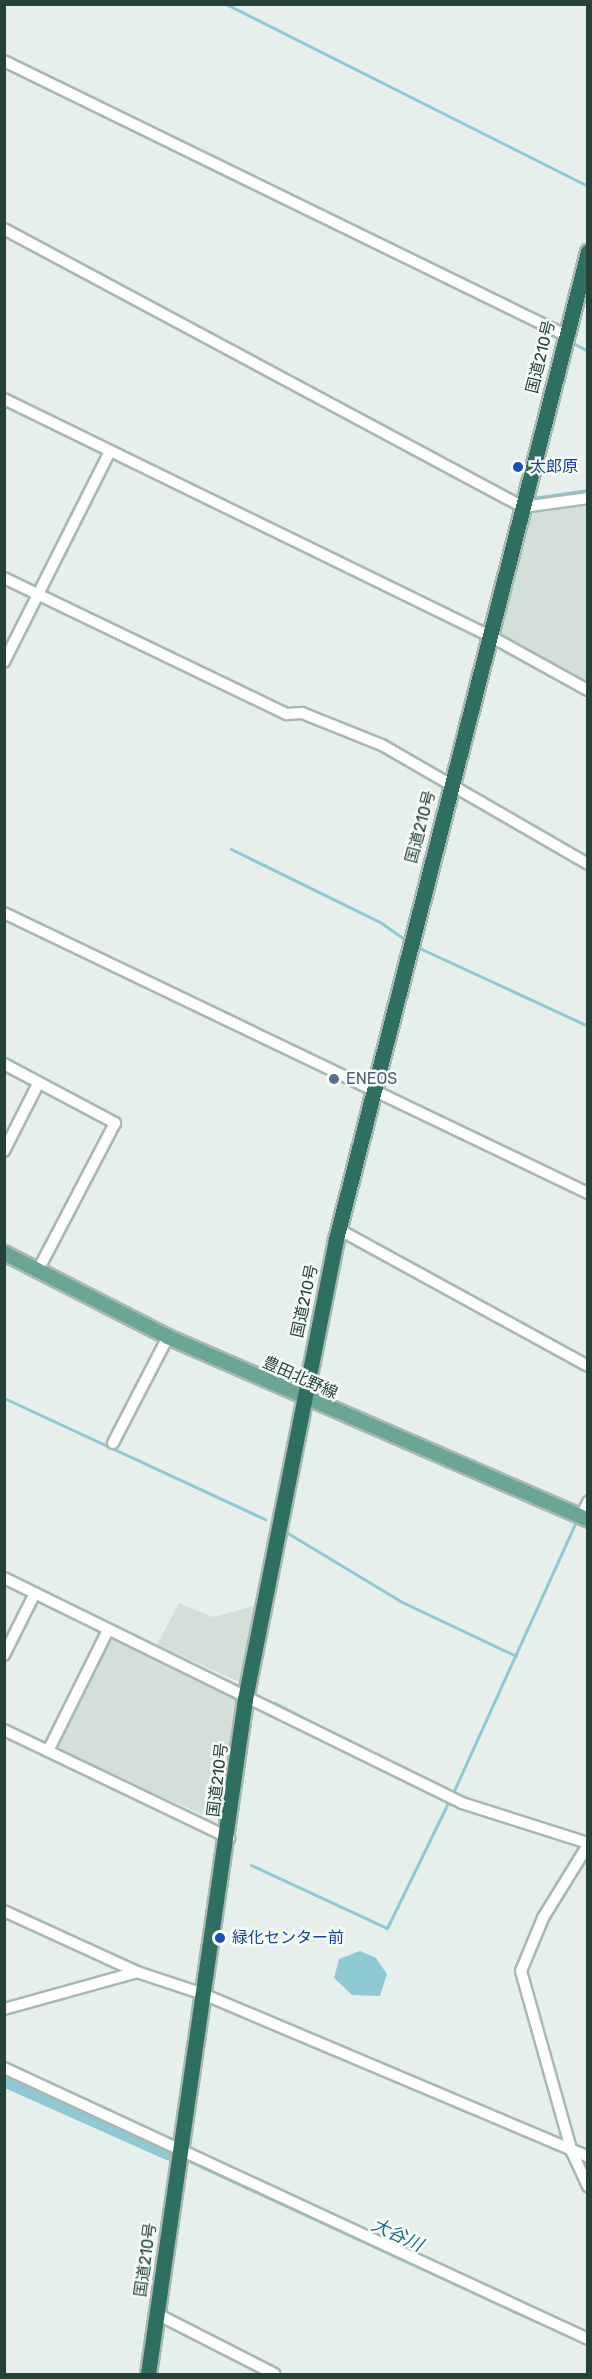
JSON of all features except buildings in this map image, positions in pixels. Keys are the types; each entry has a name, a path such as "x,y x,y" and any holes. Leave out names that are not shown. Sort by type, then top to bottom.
{"highway":[{"name":"国道210号","path":"148,2374 179,2150 229,1838 246,1699 338,1229 410,936 451,786 588,252"}],"main road":[{"name":"豊田北野線","path":"4,1253 168,1337 304,1399 557,1504 584,1518"}],"street":[{"path":"4,61 565,335"},
{"path":"4,229 523,507 588,498"},
{"path":"4,399 490,636 588,690"},
{"path":"4,662 110,451"},
{"path":"4,578 287,714 302,714 382,745 588,864"},
{"path":"4,913 371,1091 588,1193"},
{"path":"4,1064 115,1123 38,1270"},
{"path":"4,1151 38,1084"},
{"path":"338,1229 588,1366"},
{"path":"113,1443 168,1337"},
{"path":"584,1518 588,1502"},
{"path":"4,1578 246,1699 462,1803 588,1844 543,1918 521,1971 572,2152 588,2187"},
{"path":"4,1655 35,1593"},
{"path":"48,1751 108,1630"},
{"path":"4,1730 229,1838"},
{"path":"4,1911 137,1972 203,1994 588,2157"},
{"path":"4,2009 137,1972"},
{"path":"4,2068 588,2339"},
{"path":"157,2314 275,2374"}],"shaded area":[{"path":"587,498 587,690 490,636 523,507"},
{"path":"179,1603 213,1617 258,1605 244,1684 157,1645"},
{"path":"110,1634 240,1701 226,1805 206,1816 54,1749"}],"water":[{"path":"360,1951 376,1958 387,1974 380,1996 352,1995 334,1978 339,1959"}],"waterway":[{"path":"226,4 588,186"},
{"path":"151,139 244,185"},
{"path":"251,188 385,253"},
{"path":"571,342 588,351"},
{"path":"532,498 588,490"},
{"path":"231,849 380,922 407,941"},
{"path":"415,946 588,1026"},
{"path":"4,1398 265,1519"},
{"path":"452,1795 577,1519"},
{"path":"286,1532 402,1602 516,1656"},
{"path":"275,1703 360,1747"},
{"path":"251,1865 387,1928 449,1801"},
{"name":"大谷川","path":"4,2079 168,2152"},
{"name":"大谷川","path":"191,2162 538,2322"}],"place":[{"name":"太郎原","path":"518,467"},
{"name":"ENEOS","path":"334,1079"},
{"name":"緑化センター前","path":"220,1938"}]}
